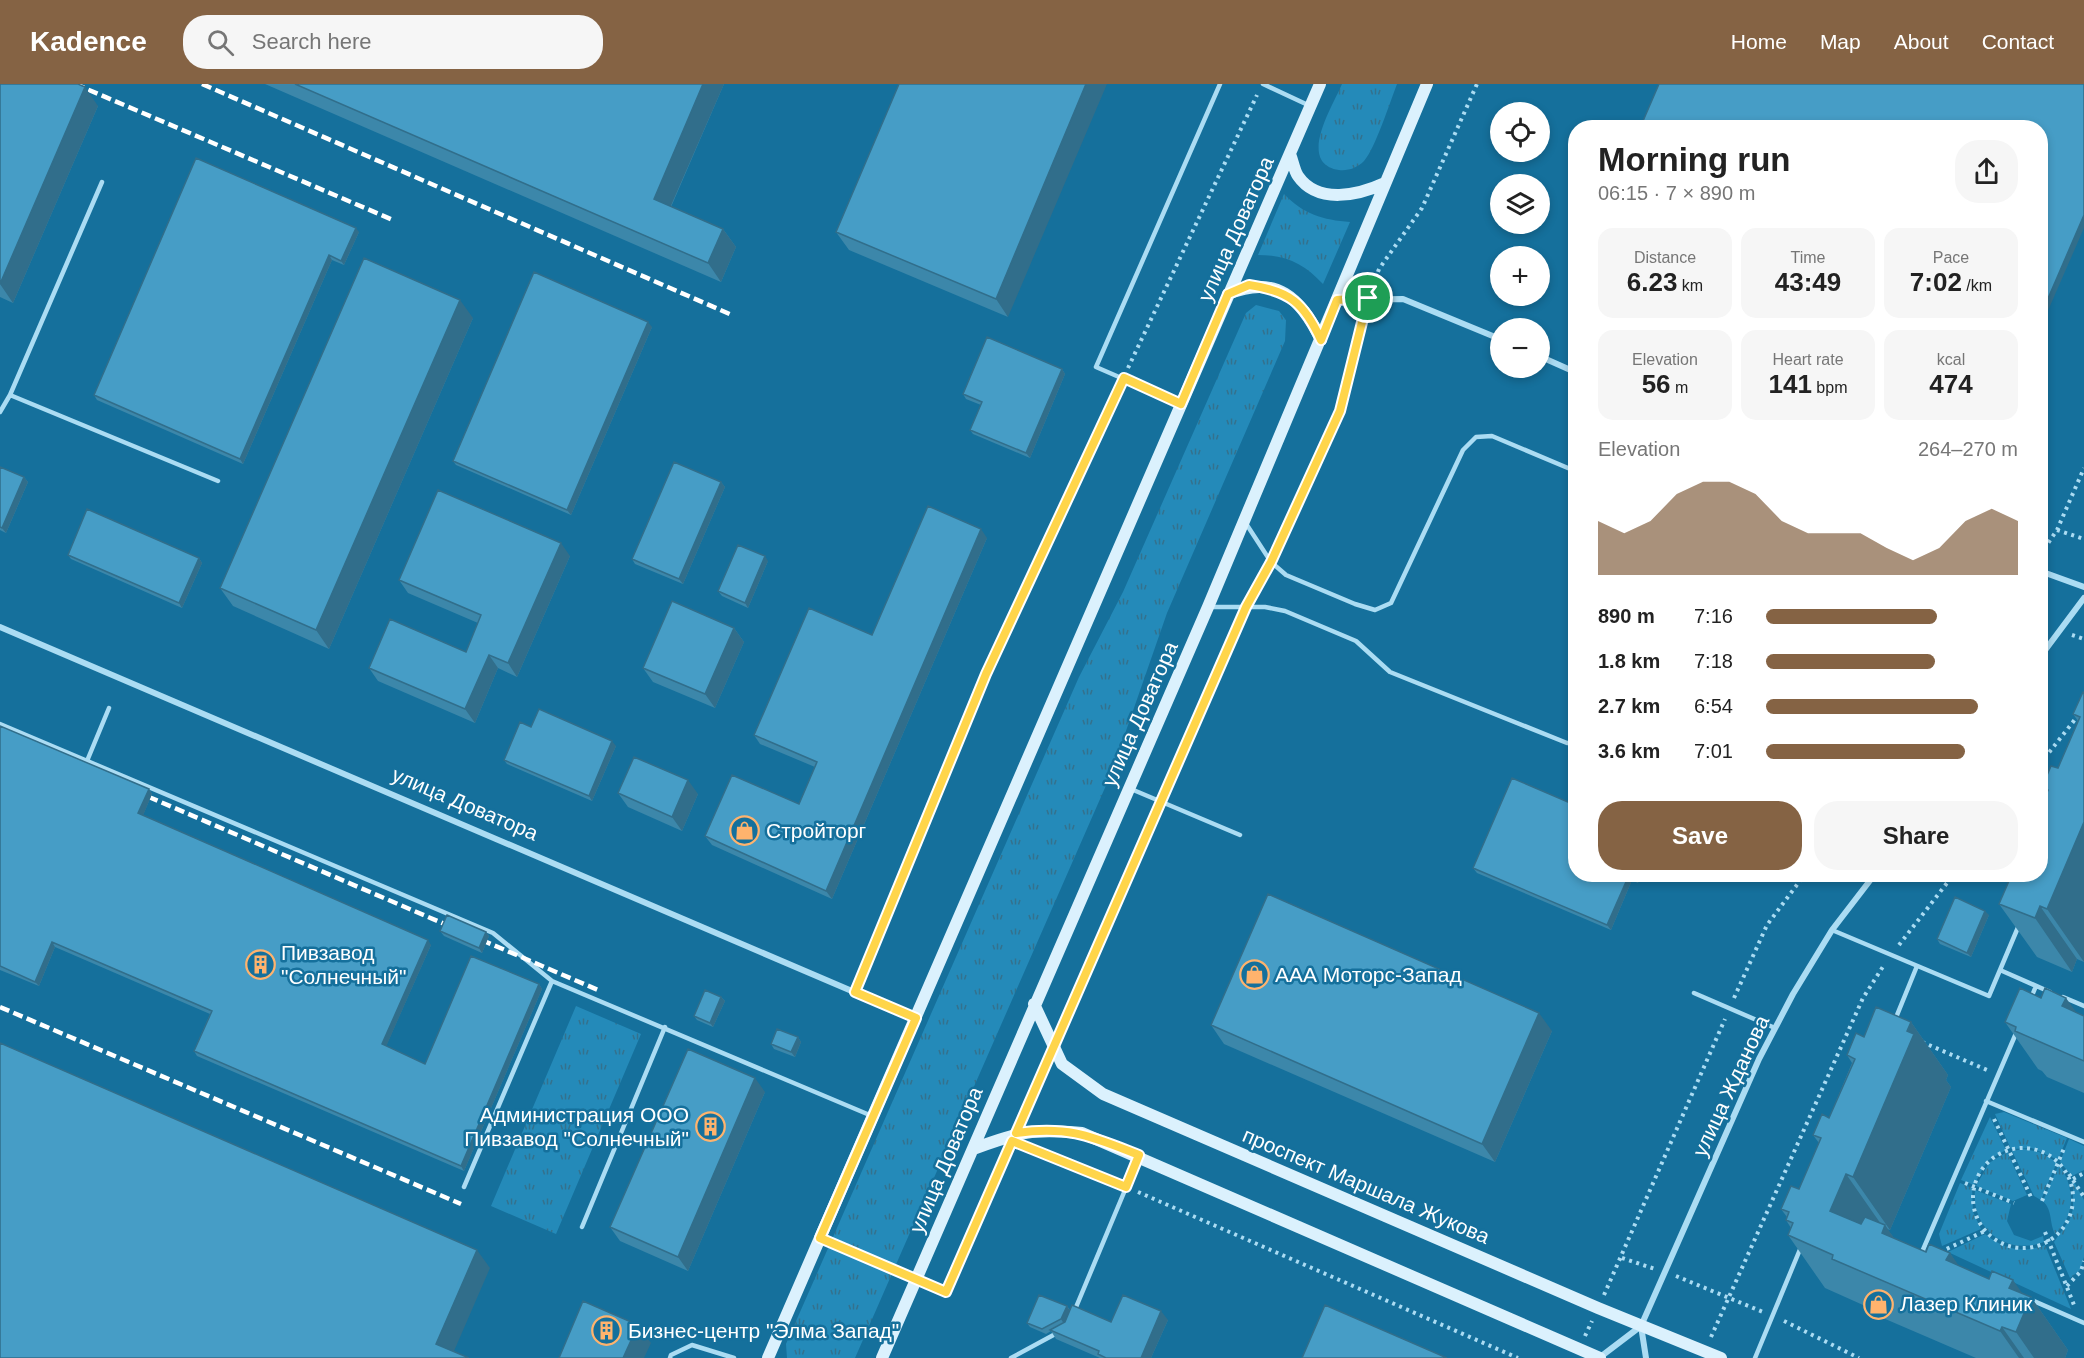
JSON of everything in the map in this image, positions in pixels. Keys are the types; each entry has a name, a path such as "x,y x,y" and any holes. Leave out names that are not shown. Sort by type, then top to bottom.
{"street":[{"name":"улица Доватора","path":"768,1358 1320,84"},
{"name":"улица Доватора","path":"882,1358 1208,607 1427,84"},
{"path":"1290,154 1298,176 1308,185 1336,196 1367,191 1385,183"},
{"path":"1228,294 1249,285 1275,289 1295,301 1309,314 1321,340"},
{"path":"1337,300 1402,299 1490,335"},
{"path":"1550,361 1568,369"},
{"path":"2048,574 2084,587"},
{"path":"2048,646 2084,598"},
{"name":"улица Доватора","path":"0,627 916,1018"},
{"name":"улица Жданова","path":"1641,1326 1775,1028 1832,930 1869,882"},
{"name":"проспект Маршала Жукова","path":"1034,1004 1062,1064 1103,1094 1598,1308 1721,1358"},
{"path":"973,1149 1045,1129 1082,1133 1139,1155 1599,1358 1641,1326 1646,1358"}],"lane":[{"path":"1181,404 1096,367 1220,84"},
{"path":"1262,84 1311,106"},
{"path":"0,412 10,394 102,182"},
{"path":"10,394 218,481"},
{"path":"1244,522 1271,562 1286,575 1375,610 1391,603 1463,450 1476,437 1492,436 1568,468"},
{"path":"1208,607 1264,607 1285,611 1356,641 1390,672 1568,743"},
{"path":"87,761 110,708"},
{"path":"0,724 493,933 552,981 872,1116"},
{"path":"1129,788 1240,835"},
{"path":"1832,930 1989,996 2023,916"},
{"path":"1891,1028 1917,966"},
{"path":"2000,970 2084,1006"},
{"path":"464,1187 552,981"},
{"path":"2028,1006 2036,986"},
{"path":"1694,993 1775,1028"},
{"path":"1931,1256 1922,1252 2019,1026"},
{"path":"582,1227 665,1027"},
{"path":"1986,1101 2084,1142"},
{"path":"1072,1316 1139,1155"},
{"path":"1755,1358 1805,1239"},
{"path":"2019,1294 2084,1323"},
{"path":"1011,1358 1068,1327"},
{"path":"670,1358 671,1354 692,1345 734,1358"}],"path":[{"path":"855,992 986,674 1262,84"},
{"path":"820,1238 946,1292 1052,1046 1076,1000 1246,607 1271,562 1340,411 1368,298 1379,268 1422,208 1476,84"},
{"path":"2048,543 2057,530 2084,468"},
{"path":"2057,530 2084,539"},
{"path":"2048,755 2084,708"},
{"path":"1579,1349 1622,1258 1767,925 1799,882"},
{"path":"1705,1352 1863,998 1891,955 1948,882"},
{"path":"1891,1028 1997,1075"},
{"path":"1986,1101 2031,1197"},
{"path":"2042,1201 2069,1136"},
{"path":"1014,1137 1518,1358"},
{"path":"2071,1180 2073,1200 2069,1218 2060,1232 2038,1246 2020,1248 2001,1243 1985,1231 1975,1211 1974,1187 1977,1177 1989,1162 2009,1150 2032,1149 2058,1162 2084,1197"},
{"path":"2071,1180 2084,1173"},
{"path":"1954,1178 2014,1203"},
{"path":"1931,1256 1985,1231"},
{"path":"2045,1232 2077,1311"},
{"path":"1622,1258 1664,1272 1773,1316 1858,1358"},
{"path":"2067,1286 2081,1271 2084,1261"}],"green space":[{"path":"1342,84 1397,84 1377,136 1364,161 1358,166 1339,170 1326,165 1320,157 1319,146 1326,119"},
{"path":"1284,194 1299,207 1314,215 1350,222 1323,284 1309,271 1294,262 1268,255 1258,255"},
{"path":"1256,305 1279,311 1286,320 1285,341 1167,613 1111,774 855,1358 787,1358 786,1344 1079,677 1123,592 1246,313"},
{"path":"576,1006 641,1034 556,1234 491,1206"},
{"path":"2004,1112 2067,1138 2058,1160 2032,1148 2011,1149 1995,1114"},
{"path":"1990,1117 2006,1150 1987,1161 1974,1185 1961,1180"},
{"path":"2069,1139 2084,1146 2084,1170 2072,1176 2060,1162"},
{"path":"2024,1149 2039,1152 2057,1162 2041,1200 2034,1196 2012,1151"},
{"path":"2007,1152 2027,1195 2013,1201 1976,1186 1989,1163"},
{"path":"2059,1164 2068,1182 2071,1200 2067,1218 2055,1234 2048,1209 2043,1201"},
{"path":"2073,1180 2084,1200 2084,1257 2080,1270 2070,1278 2054,1242 2070,1219 2073,1209"},
{"path":"1960,1183 1972,1188 1973,1212 1981,1229 1942,1246 1939,1234"},
{"path":"1975,1190 2011,1204 2007,1221 2014,1235 2031,1241 2043,1236 2044,1242 2017,1245 1994,1236 1979,1217 1975,1204"},
{"path":"1985,1234 1999,1243 2014,1248 2029,1249 2045,1245 2071,1309 1948,1252"}],"building":[{"path":"0,84 78,84 85,87 0,284"},
{"path":"295,84 703,84 654,199 723,229 708,263"},
{"path":"899,84 1086,84 996,299 836,232"},
{"path":"1659,84 2084,84 2084,215 2048,298 2048,120 1643,120"},
{"path":"196,158 356,228 341,261 329,255 240,459 94,395"},
{"path":"364,258 460,300 316,630 220,588"},
{"path":"534,272 648,322 567,510 453,461"},
{"path":"987,337 1062,369 1026,453 970,430 982,402 963,394"},
{"path":"674,462 721,482 679,579 632,559"},
{"path":"0,467 24,477 2,528 0,527"},
{"path":"438,490 561,543 508,663 489,655 465,709 369,668 390,619 466,652 481,615 399,580"},
{"path":"928,506 981,529 826,891 705,836 732,775 799,804 817,762 754,735 809,608 872,635"},
{"path":"87,509 199,558 179,603 68,555"},
{"path":"738,545 765,556 745,603 718,591"},
{"path":"672,601 734,628 705,694 643,668"},
{"path":"2084,692 2084,822 2047,909 2040,906 2035,918 1999,904 2009,882 2048,882 2048,773 2051,766 2058,768 2080,717 2073,714"},
{"path":"539,709 612,741 589,796 504,760 520,722 531,727"},
{"name":"Пивзавод \"Солнечный\"","path":"0,726 149,789 138,813 428,940 382,1044 425,1064 471,956 539,984 461,1166 194,1051 212,1011 52,942 35,982 0,966"},
{"path":"634,757 688,780 672,817 618,793"},
{"path":"1512,778 1568,802 1568,882 1626,882 1607,925 1473,868"},
{"path":"1268,894 1539,1013 1482,1144 1211,1025"},
{"path":"1955,897 1985,911 1967,953 1937,939"},
{"path":"447,915 486,932 479,948 440,931"},
{"path":"2020,988 2041,998 2045,988 2066,998 2062,1006 2084,1016 2084,1061 2015,1031 2016,1027 2005,1022"},
{"path":"705,990 721,997 710,1023 694,1016"},
{"path":"1876,1007 1911,1022 1907,1031 1914,1034 1853,1177 1846,1174 1830,1211 1861,1224 1865,1217 1885,1225 1882,1233 1926,1252 1929,1244 1950,1253 1946,1260 1989,1279 1992,1271 2013,1280 2009,1288 2031,1297 2016,1332 2002,1327 2000,1331 1832,1259 1833,1255 1788,1235 1793,1223 1786,1220 1789,1212 1781,1209 1791,1186 1799,1189 1821,1138 1813,1135 1822,1114 1829,1118 1855,1059 1847,1055 1856,1033 1864,1037"},
{"path":"777,1029 798,1037 791,1052 771,1044"},
{"path":"0,1043 477,1250 436,1344 469,1358 0,1358"},
{"path":"688,1049 755,1078 678,1257 610,1227"},
{"path":"1039,1295 1067,1306 1061,1319 1042,1329 1027,1323"},
{"path":"1123,1295 1161,1311 1141,1358 1106,1358 1098,1354 1099,1351 1050,1330 1065,1322 1072,1305 1111,1322"},
{"path":"583,1301 638,1325 623,1358 559,1358"},
{"path":"1325,1305 1447,1358 1302,1358"}],"railway":[{"path":"75,84 393,220"},
{"path":"202,84 732,315"},
{"path":"135,791 598,990"},
{"path":"0,1007 461,1204"}],"place":[{"name":"Стройторг","path":"745,831"},
{"name":"Пивзавод \"Солнечный\"","path":"260,965"},
{"name":"ААА Моторс-Запад","path":"1254,975"},
{"name":"Администрация ООО Пивзавод \"Солнечный\"","path":"710,1127"},
{"name":"Лазер Клиник","path":"1879,1304"},
{"name":"Бизнес-центр \"Элма Запад\"","path":"607,1331"}],"route":[{"path":"1249,285 1275,289 1295,301 1309,314 1321,340 1337,300 1368,298 1340,411 1271,562 1246,607 1076,1000 1052,1046 1016,1133 1045,1129 1082,1133 1139,1155 1126,1187 1012,1141 946,1292 820,1238 916,1018 855,992 986,674 1124,378 1181,404 1228,294 1249,285"}]}
